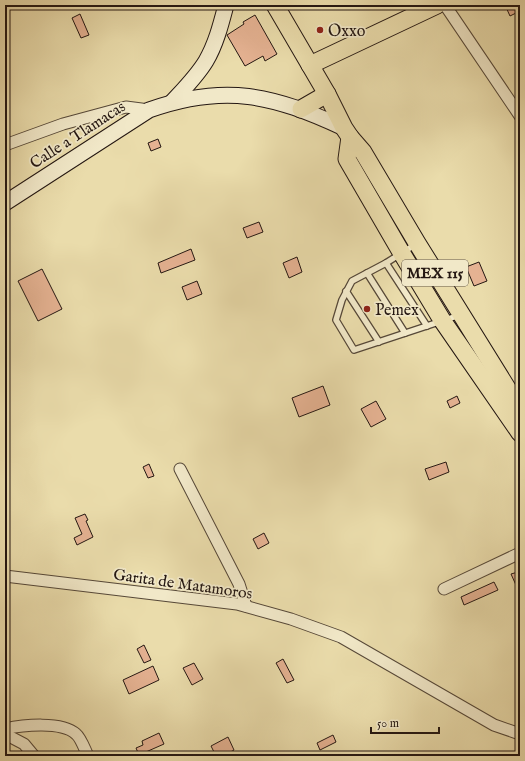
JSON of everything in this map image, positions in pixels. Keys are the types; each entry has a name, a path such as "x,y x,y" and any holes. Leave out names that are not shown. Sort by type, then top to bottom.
{"main road":[{"name":"MEX 115","path":"172,102 195,77 206,61 215,43 226,5"},
{"name":"MEX 115","path":"275,5 327,94 347,132 363,152 460,315 520,409"},
{"path":"310,65 437,5"},
{"name":"MEX 115","path":"172,102 210,95 235,94 258,97 280,102 301,110 347,132"},
{"path":"301,110 327,94"},
{"name":"Calle a Tlamacas","path":"5,203 148,110 172,102"},
{"name":"MEX 115","path":"347,132 347,159 401,252 434,323 520,433"}],"street":[{"path":"444,5 520,116"},
{"path":"5,145 63,124 126,107 148,110"},
{"path":"180,469 239,584 246,606"},
{"path":"444,589 520,553"},
{"name":"Garita de Matamoros","path":"5,576 237,604 291,619 341,637 494,725 520,734"},
{"path":"34,756 24,744 6,732 17,726 47,726 66,728 77,734 88,756"}],"lane":[{"path":"417,243 386,263 352,281 342,300 336,320 354,350 460,315"},
{"path":"386,263 434,323"},
{"path":"367,273 405,334"},
{"path":"346,292 379,342"}],"building":[{"path":"505,5 519,5 520,11 510,16"},
{"path":"80,14 89,35 81,38 72,18"},
{"path":"255,15 277,54 265,61 263,56 245,66 227,35 244,24 243,22"},
{"path":"158,139 161,147 151,151 148,143"},
{"path":"259,222 263,232 247,238 243,228"},
{"path":"191,249 195,260 161,273 158,263"},
{"path":"297,257 302,272 289,278 283,263"},
{"path":"479,262 487,281 474,286 466,267"},
{"path":"42,269 62,309 38,321 18,281"},
{"path":"197,281 202,294 187,300 182,287"},
{"path":"323,386 330,405 299,417 292,398"},
{"path":"457,396 460,403 450,408 447,401"},
{"path":"376,401 386,419 371,427 361,409"},
{"path":"446,462 449,472 429,480 425,469"},
{"path":"149,464 154,476 148,478 143,467"},
{"path":"85,514 88,520 86,521 93,537 77,545 74,538 82,534 75,518"},
{"path":"264,533 269,543 258,549 253,539"},
{"path":"518,572 520,576 520,594 511,574"},
{"path":"494,582 498,590 464,605 461,597"},
{"path":"144,645 151,660 144,663 137,649"},
{"path":"283,659 294,680 287,683 276,663"},
{"path":"194,663 203,679 192,685 183,668"},
{"path":"153,666 159,680 129,694 123,680"},
{"path":"159,733 164,744 139,755 136,748 143,745 142,741"},
{"path":"333,735 336,742 320,750 317,743"},
{"path":"228,737 234,750 223,756 216,756 211,746"}],"place":[{"name":"Oxxo","path":"320,30"},
{"name":"Pemex","path":"367,309"}]}
